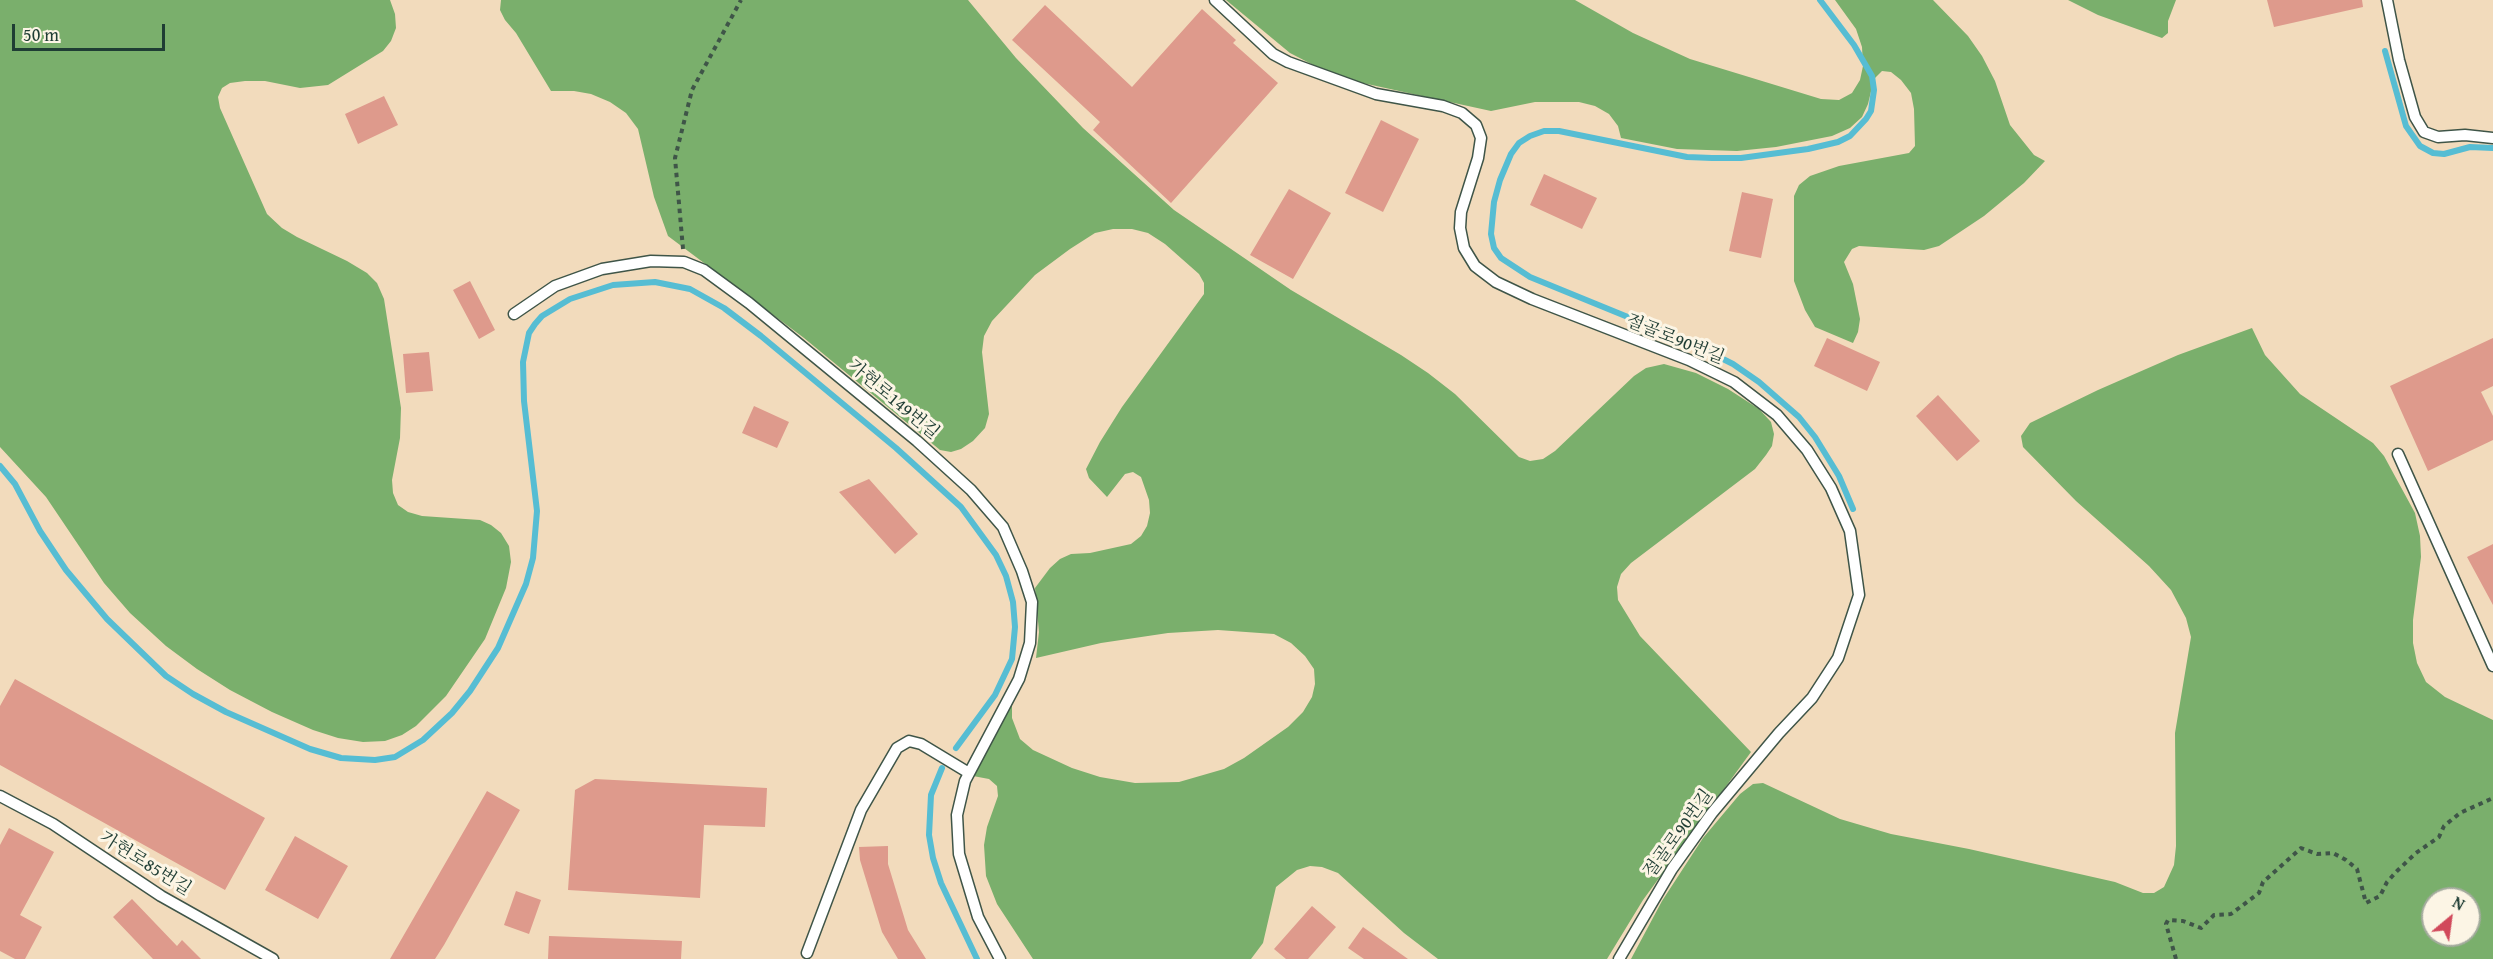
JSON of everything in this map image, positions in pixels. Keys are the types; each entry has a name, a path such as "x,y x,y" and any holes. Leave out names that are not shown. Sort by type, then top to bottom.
{"lane":[{"name":"절골로90번길","path":"1215,0 1273,54 1288,62 1376,94 1443,106 1462,113 1476,125 1481,138 1478,158 1461,212 1460,228 1464,248 1475,266 1496,282 1532,300 1689,360 1734,382 1777,415 1807,450 1831,489 1850,531 1859,595 1838,658 1812,698 1779,733 1712,813 1672,869 1619,959"},
{"path":"2387,0 2415,117 2424,132 2438,137 2465,135 2493,138"},
{"name":"가현로149번길","path":"514,314 555,286 602,269 651,261 684,262 704,270 881,411 971,490 1003,527 1022,571 1032,602 1030,643 1019,679 969,773 957,815 958,854 978,917 1000,959"},
{"path":"2398,454 2493,666"},
{"path":"807,953 861,810 897,748 909,741 921,744 969,773"},
{"name":"가현로85번길","path":"0,796 53,824 161,896 273,959"}],"path":[{"path":"684,262 675,158 692,90 741,0"},
{"path":"2176,959 2166,924 2168,920 2183,921 2201,928 2214,915 2231,914 2259,893 2263,882 2301,849 2317,854 2333,853 2357,869 2366,903 2380,896 2387,882 2397,871 2416,853 2439,837 2444,826 2460,813 2493,798"}],"green space":[{"path":"0,0 390,0 395,14 396,28 391,41 383,51 328,85 300,88 265,81 245,81 230,83 222,88 218,97 220,108 267,214 282,228 347,261 367,273 377,283 384,299 401,408 400,438 392,480 393,493 398,505 408,512 422,516 480,520 501,533 509,546 511,562 506,588 485,639 446,696 416,726 402,735 385,741 363,742 338,738 313,730 230,690 197,669 166,646 130,613 104,583 46,497 0,447"},
{"path":"501,0 968,0 1016,58 1083,128 1174,210 1291,290 1428,373 1455,394 1519,457 1530,461 1543,459 1555,451 1634,376 1646,368 1664,364 1696,373 1728,389 1759,409 1771,422 1774,434 1772,446 1755,469 1631,563 1621,574 1617,587 1618,600 1640,636 1751,752 1643,900 1607,959 1438,959 1404,933 1338,873 1322,867 1310,866 1297,870 1276,887 1263,943 1251,959 1033,959 997,904 986,876 984,845 987,827 998,796 997,786 989,779 973,776 1002,713 1012,704 1012,718 1020,739 1033,750 1072,768 1100,777 1135,783 1179,782 1224,769 1244,758 1288,727 1303,712 1312,697 1315,684 1314,669 1305,656 1291,643 1274,634 1218,630 1168,633 1101,643 1036,658 1039,632 1035,588 1050,568 1060,559 1071,554 1090,553 1131,544 1141,536 1147,526 1150,513 1149,500 1141,477 1133,472 1125,474 1107,497 1089,478 1086,469 1122,407 1204,294 1204,283 1199,274 1165,244 1148,233 1132,229 1113,229 1095,233 1035,275 992,321 984,336 982,352 989,414 985,428 973,441 961,449 951,452 940,450 804,338 668,236 654,197 638,129 626,113 610,102 591,94 551,91 516,33 505,20 500,10"},
{"path":"1226,0 1575,0 1633,33 1690,59 1821,99 1839,100 1852,93 1860,80 1863,66 1862,47 1856,29 1835,0 1933,0 1968,36 1982,56 1995,81 2010,125 2034,155 2045,161 2024,183 1984,216 1939,246 1924,250 1859,246 1852,249 1844,262 1853,284 1860,319 1853,343 1815,327 1805,310 1794,281 1794,196 1799,185 1810,176 1839,166 1909,153 1915,146 1911,93 1891,72 1882,71 1874,79 1868,104 1862,117 1850,128 1832,136 1776,147 1737,151 1677,149 1621,138 1618,126 1609,114 1595,106 1579,102 1535,102 1491,111 1358,82 1323,70 1290,53"},
{"path":"2068,0 2176,0 2168,21 2168,33 2162,38 2098,15"},
{"path":"2252,328 2265,355 2300,394 2373,443 2384,456 2415,513 2420,536 2421,557 2413,620 2413,643 2417,663 2426,682 2445,697 2493,720 2493,959 1631,959 1662,901 1703,838 1740,794 1753,784 1763,783 1840,819 1891,834 2115,882 2143,893 2154,893 2164,887 2174,865 2176,846 2175,733 2191,637 2186,618 2171,590 2149,566 2076,501 2023,447 2021,436 2030,423 2178,355"}],"building":[{"path":"2267,0 2362,0 2363,7 2274,27"},
{"path":"1045,5 1132,87 1202,9 1236,40 1233,43 1278,83 1171,203 1093,130 1100,122 1012,40"},
{"path":"384,96 398,125 358,144 345,114"},
{"path":"1381,120 1419,139 1383,212 1345,193"},
{"path":"1544,174 1597,198 1582,229 1530,205"},
{"path":"1289,189 1331,213 1293,279 1250,255"},
{"path":"1742,192 1773,199 1761,258 1729,251"},
{"path":"470,281 495,330 479,339 453,290"},
{"path":"1827,338 1880,362 1867,391 1814,366"},
{"path":"2493,338 2493,386 2481,392 2493,416 2493,440 2428,471 2390,386"},
{"path":"429,352 433,391 406,393 403,354"},
{"path":"1938,395 1980,441 1957,461 1916,416"},
{"path":"754,406 789,422 777,448 742,433"},
{"path":"869,479 918,534 895,554 839,492"},
{"path":"2493,544 2493,605 2467,557"},
{"path":"15,679 265,818 225,890 0,765 0,706"},
{"path":"595,779 767,788 765,827 704,825 700,898 568,890 575,790"},
{"path":"487,791 520,810 444,945 435,959 390,959"},
{"path":"9,828 54,852 20,915 42,927 25,959 15,959 0,951 0,845"},
{"path":"295,836 348,866 318,919 265,890"},
{"path":"888,846 888,864 908,930 926,959 898,959 882,932 860,860 859,847"},
{"path":"516,891 541,900 529,934 504,925"},
{"path":"132,899 177,946 182,940 201,959 153,959 113,917"},
{"path":"1312,906 1336,927 1308,959 1286,959 1274,949"},
{"path":"1363,927 1408,959 1364,959 1348,948"},
{"path":"549,936 682,941 681,959 548,959"}],"waterway":[{"path":"1820,0 1854,45 1872,76 1874,90 1871,111 1850,136 1838,142 1808,149 1741,158 1712,158 1687,157 1559,131 1544,131 1519,143 1511,154 1494,202 1491,234 1494,248 1501,258 1530,277 1689,342 1733,364 1759,382 1799,417 1815,437 1839,476 1853,509"},
{"path":"2385,51 2406,126 2420,146 2433,153 2444,154 2470,147 2493,148"},
{"path":"0,466 15,484 40,531 66,570 107,619 166,676 226,712 310,749 341,758 375,760 395,757 423,740 452,713 470,691 498,648 526,584 533,558 537,511 524,401 523,362 529,333 542,316 570,299 613,285 655,282 690,289 724,308 761,336 896,448 961,507 996,555 1006,576 1013,602 1015,627 1012,659 995,695 956,748"},
{"path":"942,768 931,795 929,835 933,858 941,883 977,959"}]}
